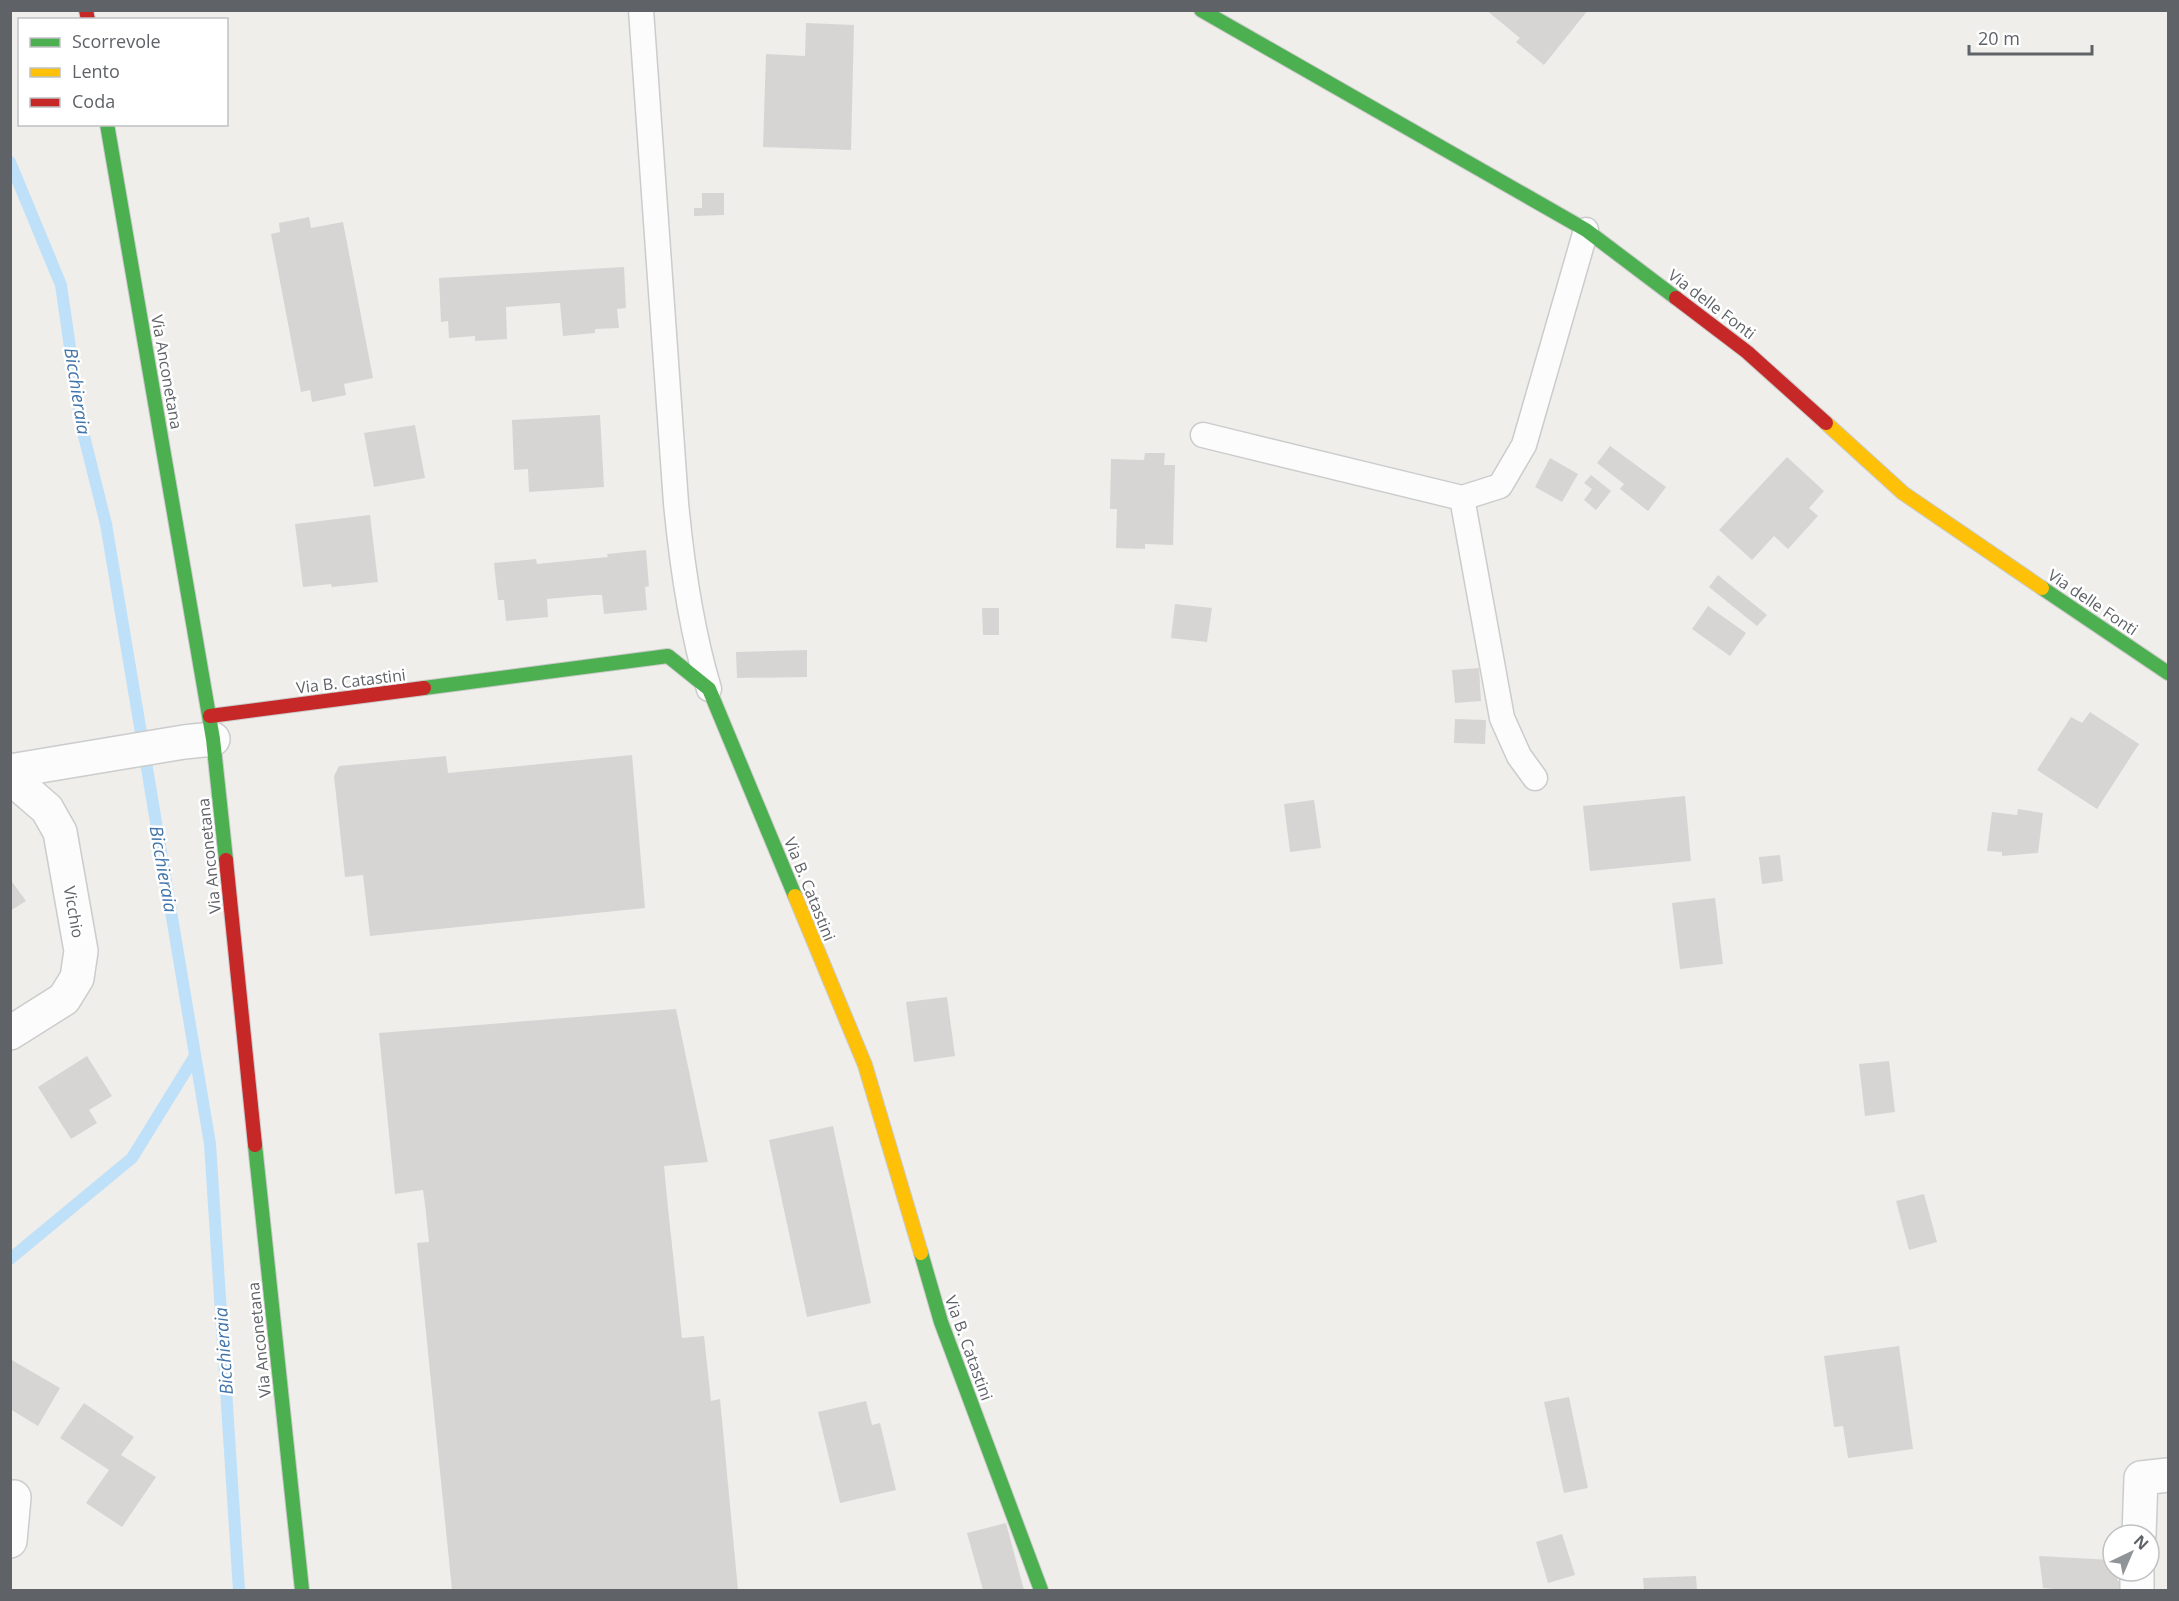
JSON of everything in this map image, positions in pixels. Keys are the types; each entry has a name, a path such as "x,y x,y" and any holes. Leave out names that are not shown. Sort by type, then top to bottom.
{"street":[{"name":"Via delle Fonti","path":"1201,10 1586,230 1747,352 1903,493 2169,673"},
{"name":"Via Anconetana","path":"107,126 202,732 302,1590"},
{"name":"Via B. Catastini","path":"202,732 668,656 709,689 865,1065 941,1322 1041,1590"},
{"path":"10,771 121,752 202,732"},
{"name":"Vicchio","path":"10,777 47,809 60,832 81,951 77,978 64,999 10,1034"},
{"path":"2139,1523 2141,1478 2169,1475"},
{"path":"10,1541 14,1497"}],"lane":[{"path":"641,10 677,513 685,578 700,658 709,689"},
{"path":"1203,435 1462,498 1500,486 1524,445 1586,230"},
{"path":"1462,498 1503,718 1520,756 1535,778"}],"building":[{"path":"1486,10 1588,10 1544,65 1516,42 1520,38"},
{"path":"806,23 854,25 851,150 763,147 766,54 805,56"},
{"path":"702,193 724,193 724,215 694,216 694,208 702,208"},
{"path":"309,217 311,228 343,222 373,378 344,384 346,395 312,402 310,390 301,392 271,234 280,232 279,223"},
{"path":"624,267 626,308 617,309 619,328 595,329 595,333 563,336 560,303 506,307 507,339 475,341 475,336 449,338 448,321 441,322 439,278"},
{"path":"600,415 604,487 529,492 528,469 514,470 512,420"},
{"path":"415,425 425,478 374,487 364,433"},
{"path":"1610,446 1666,487 1648,511 1620,489 1624,484 1597,463"},
{"path":"1145,453 1165,453 1164,465 1175,465 1173,545 1145,544 1145,549 1116,548 1117,509 1110,509 1111,459 1144,460"},
{"path":"1787,457 1824,491 1809,508 1818,516 1788,549 1774,536 1752,560 1719,530"},
{"path":"1550,458 1578,474 1562,502 1535,487"},
{"path":"1591,475 1611,491 1596,510 1584,500 1592,489 1584,483"},
{"path":"370,515 378,582 332,587 331,584 303,587 295,524"},
{"path":"646,550 649,586 645,587 647,610 604,614 602,595 593,595 547,599 548,617 506,621 504,600 498,600 494,563 536,559 537,564 608,557 607,554"},
{"path":"1718,575 1767,615 1757,626 1709,587"},
{"path":"1175,604 1212,608 1207,642 1171,638"},
{"path":"1708,606 1746,633 1730,656 1692,629"},
{"path":"982,608 999,608 999,635 983,635"},
{"path":"807,650 807,677 737,678 736,652"},
{"path":"1479,668 1481,701 1455,703 1452,670"},
{"path":"2090,712 2139,744 2097,809 2037,770 2071,717 2082,723"},
{"path":"1455,719 1486,720 1485,744 1454,743"},
{"path":"632,755 645,908 370,936 363,875 345,877 334,776 339,766 446,756 448,773"},
{"path":"1685,796 1691,861 1590,871 1583,806"},
{"path":"1314,800 1321,848 1290,852 1284,804"},
{"path":"2018,809 2043,813 2038,853 2002,856 2002,852 1987,851 1992,812 2017,815"},
{"path":"1780,855 1783,881 1762,884 1759,857"},
{"path":"10,879 26,901 10,911"},
{"path":"1715,898 1723,964 1680,969 1672,903"},
{"path":"947,997 955,1056 914,1062 906,1002"},
{"path":"676,1009 708,1162 664,1166 668,1208 682,1338 704,1336 711,1401 720,1399 738,1590 452,1590 417,1243 429,1242 425,1204 423,1190 395,1194 379,1033"},
{"path":"87,1056 112,1096 89,1110 97,1123 71,1139 38,1087"},
{"path":"1889,1061 1895,1112 1865,1116 1859,1064"},
{"path":"833,1126 871,1303 807,1317 769,1140"},
{"path":"1924,1194 1937,1242 1909,1250 1896,1201"},
{"path":"1899,1346 1913,1449 1848,1458 1843,1426 1834,1427 1824,1356"},
{"path":"10,1359 60,1388 38,1426 10,1409"},
{"path":"1569,1397 1588,1488 1564,1493 1544,1402"},
{"path":"866,1401 872,1425 880,1423 896,1490 840,1503 818,1412"},
{"path":"84,1403 134,1437 121,1455 156,1477 122,1527 86,1503 109,1470 60,1438"},
{"path":"1006,1523 1024,1590 983,1590 967,1533"},
{"path":"1562,1534 1575,1575 1548,1583 1536,1542"},
{"path":"2039,1556 2101,1559 2101,1583 2130,1583 2131,1590 2065,1590 2043,1588"},
{"path":"1696,1576 1697,1590 1644,1590 1643,1578"}],"waterway":[{"name":"Bicchieraia","path":"10,162 61,285 81,424 106,524 210,1144 239,1590"},
{"path":"10,1259 132,1158 195,1056"}],"traffic: fast":[{"path":"1201,10 1586,230 1676,298"},
{"path":"107,126 213,739 226,860"},
{"path":"2042,588 2168,673"},
{"path":"424,688 668,656 709,689 795,896"},
{"path":"255,1145 302,1590"},
{"path":"921,1253 941,1322 1041,1590"}],"traffic: slow":[{"path":"1826,423 1903,493 2042,588"},
{"path":"795,896 865,1065 921,1253"}],"traffic: jam":[{"path":"86,10 88,18"},
{"path":"1676,298 1747,352 1826,423"},
{"path":"210,716 424,688"},
{"path":"226,860 255,1145"}]}
